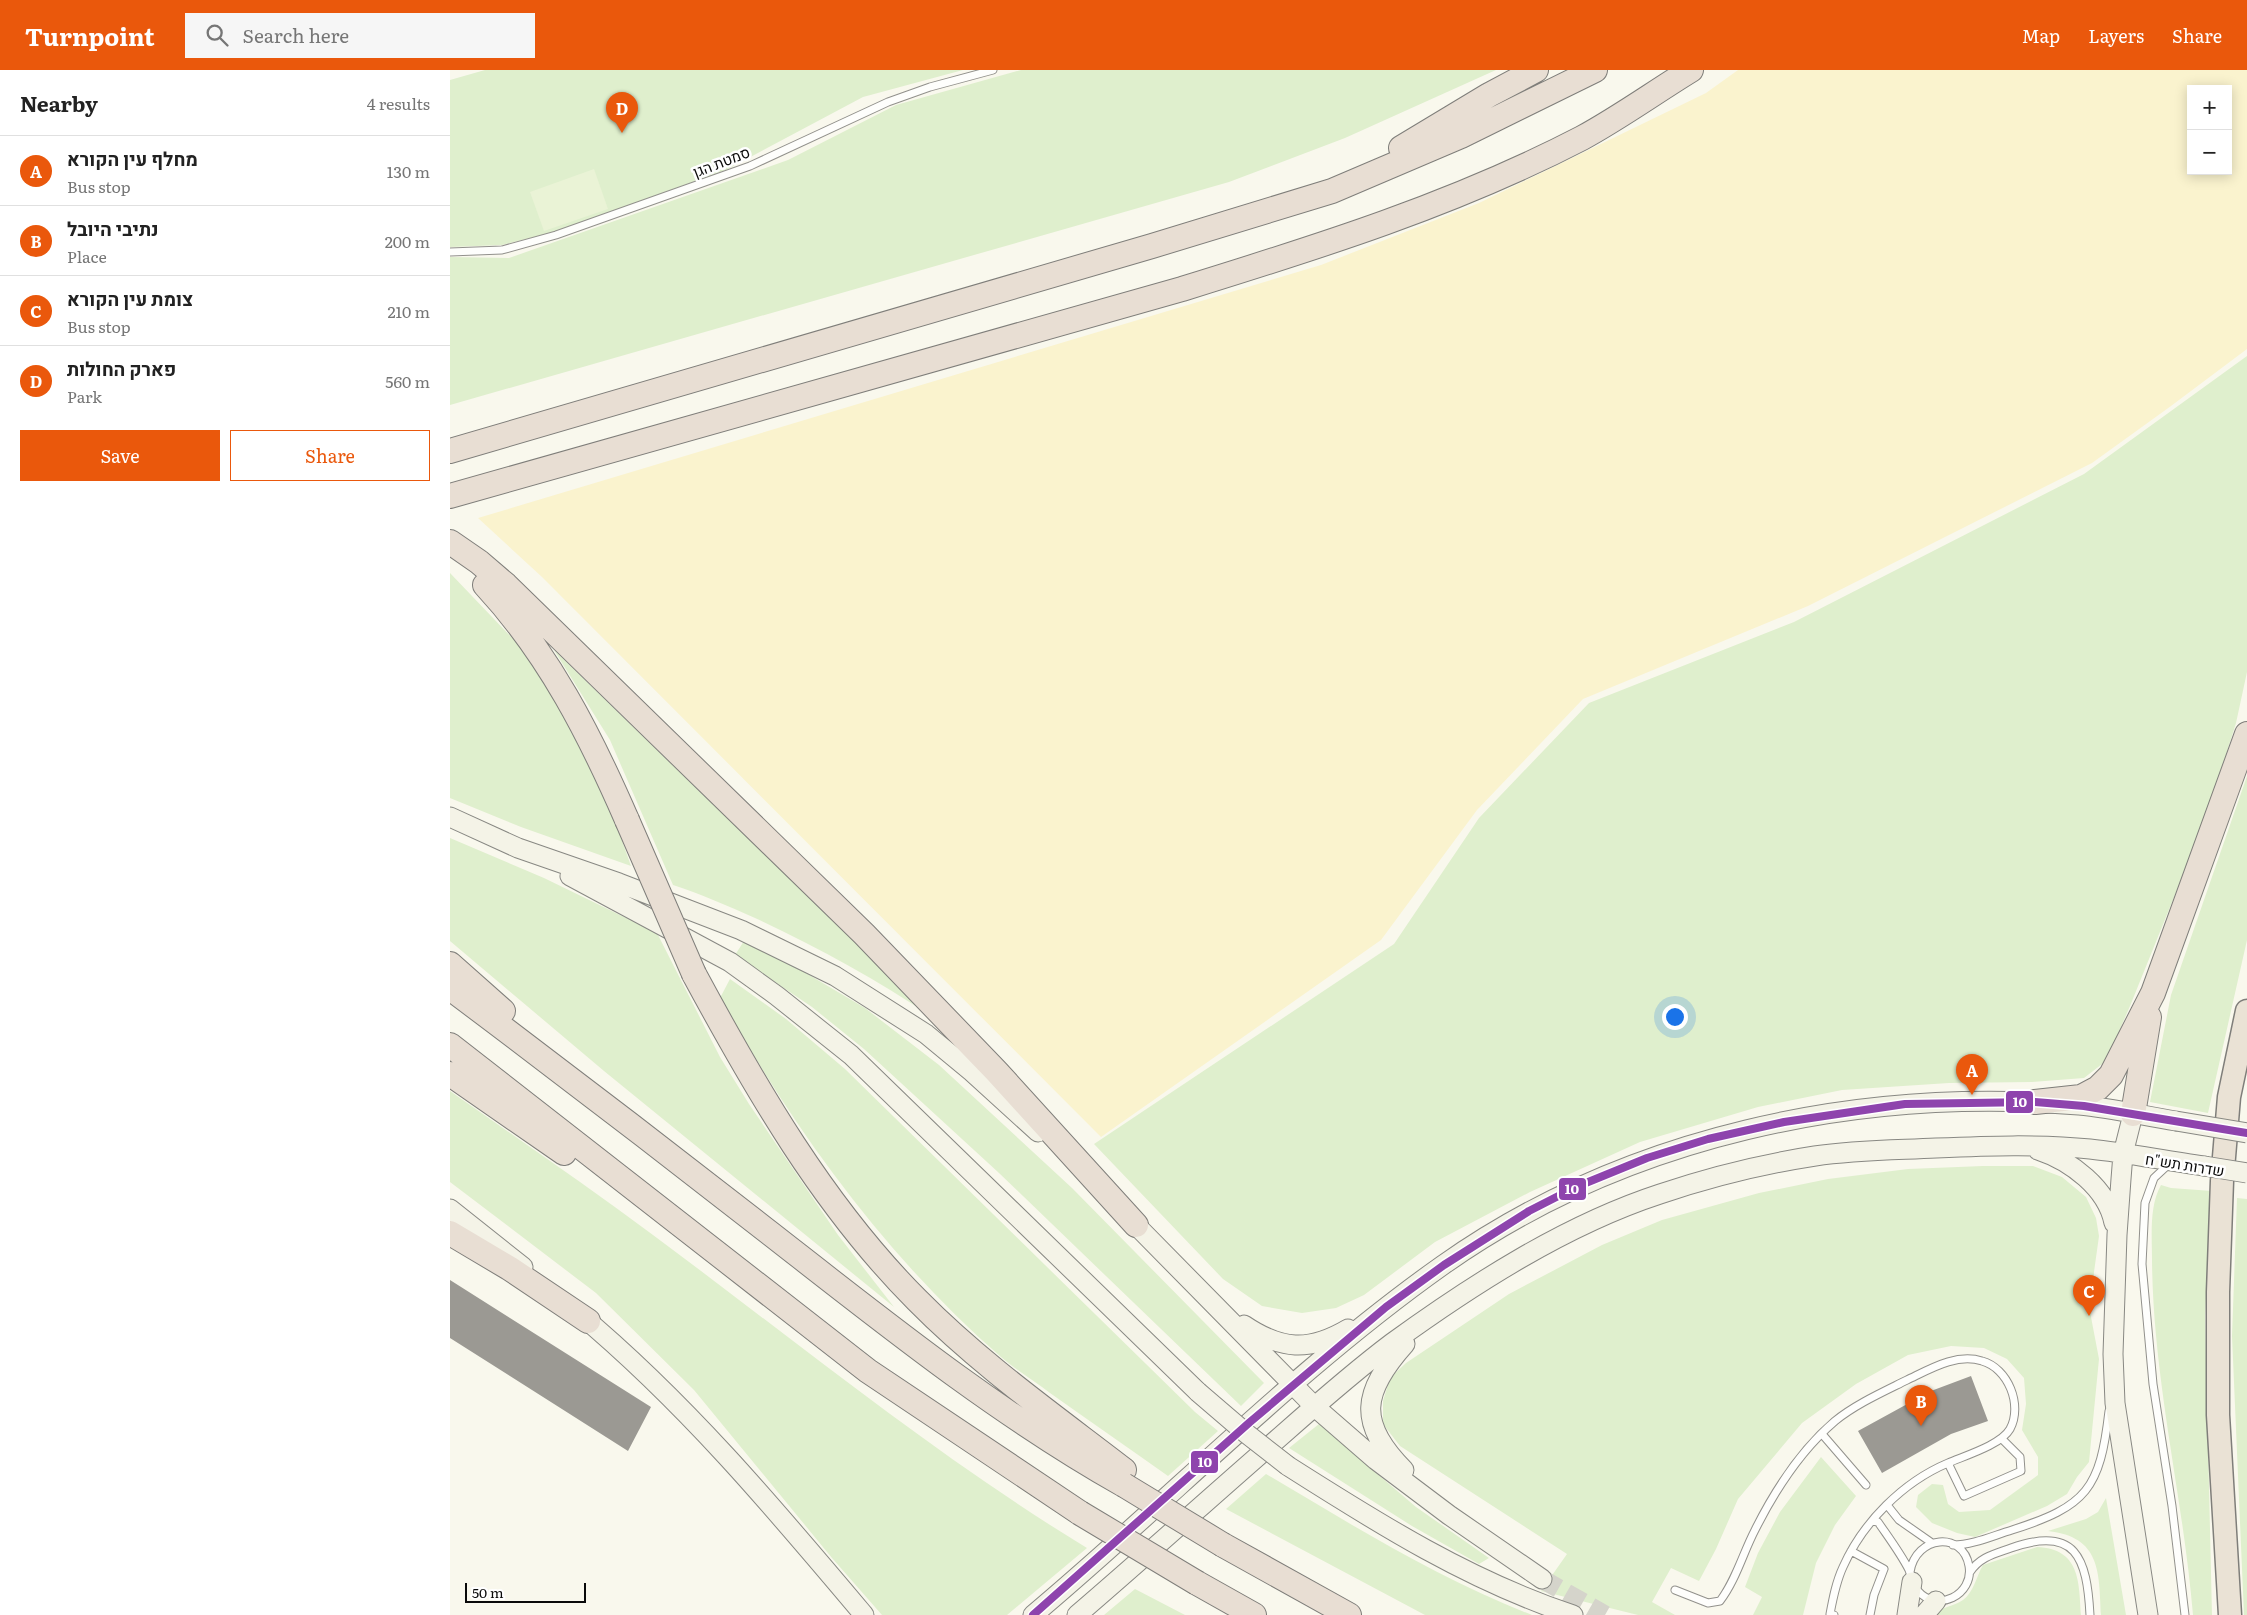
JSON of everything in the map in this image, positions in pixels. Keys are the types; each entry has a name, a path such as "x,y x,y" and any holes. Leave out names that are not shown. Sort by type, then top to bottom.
{"highway":[{"path":"1332,191 1489,94 1536,70"},
{"path":"450,451 1152,246 1332,191 1461,136 1595,70"},
{"path":"450,496 1182,289 1394,220 1500,176 1582,137 1691,70"},
{"path":"450,542 479,562 506,585 864,934 996,1071 1136,1225"},
{"path":"450,549 506,608 554,675 607,775 694,974 722,1028 784,1130 816,1177 870,1248 916,1299 981,1358 1128,1481"},
{"path":"2035,1102 2080,1097 2098,1088 2111,1075 2154,993 2247,734"},
{"path":"450,964 637,1130"},
{"path":"450,988 637,1130 917,1348 1027,1425 1128,1481 1214,1540 1349,1615"},
{"path":"2132,1114 2154,993"},
{"path":"2230,1615 2218,1415 2218,1292 2222,1181 2229,1097 2247,1011"},
{"path":"450,1045 868,1371 1080,1513 1254,1615"},
{"path":"450,1074 815,1330"},
{"path":"450,1233 509,1268 588,1321"}],"main road":[{"path":"450,818 518,848 730,962 851,1055 1198,1392 1288,1466 1426,1550 1511,1592 1573,1615"},
{"path":"518,848 619,883 741,930 842,981 893,1012 950,1052 1002,1098 1136,1225 1315,1407 1376,1460 1449,1515 1542,1579"},
{"path":"1033,1615 1293,1386 1386,1307 1452,1260 1529,1211 1576,1187 1647,1158 1708,1139 1784,1122 1850,1110 1906,1104 2035,1102 2084,1106 2247,1133"},
{"path":"2132,1114 2123,1154 2117,1235 2113,1371 2115,1403 2148,1615"},
{"path":"2025,1146 2052,1155 2067,1164 2098,1190 2107,1202 2117,1235"},
{"name":"שדרות תש\"ח","path":"1426,1320 1539,1248 1575,1230 1658,1194 1699,1182 1815,1156 1856,1152 2025,1146 2091,1149 2247,1173"},
{"path":"450,1209 588,1321 687,1412 812,1552 864,1615"},
{"path":"1219,1309 1272,1341 1290,1346 1306,1346 1322,1342 1339,1334 1386,1307"},
{"path":"1077,1615 1315,1407 1391,1344 1426,1320"},
{"path":"1426,1320 1390,1361 1375,1389 1371,1420 1381,1445 1449,1515"},
{"path":"812,1552 852,1615"},
{"path":"1907,1615 1911,1577"}],"lane":[{"name":"סמטת הגן","path":"450,252 502,250 556,235 750,166 888,102 930,87 993,70"},
{"path":"2172,1162 2161,1170 2150,1186 2145,1203 2142,1264 2152,1384 2172,1506 2185,1615"},
{"path":"1676,1590 1708,1603 1720,1601 1728,1591 1745,1549 1773,1496 1813,1442 1836,1420 1876,1396 1930,1369 1953,1360 1972,1358 1985,1362 2000,1371 2010,1386 2015,1403 2014,1417 2010,1429 2002,1439 1914,1480 1887,1505 1851,1551 1842,1568 1830,1614 1834,1615"},
{"path":"1953,1545 1966,1545 2033,1523 2071,1506 2084,1494 2100,1464 2105,1445 2113,1371"},
{"path":"1822,1434 1866,1485"},
{"path":"1948,1463 1964,1496 2021,1471 2020,1457 2002,1439"},
{"path":"1887,1505 1899,1520 1932,1543"},
{"path":"1872,1522 1878,1522 1918,1591 1926,1598 1930,1608 1955,1597 1963,1591 1968,1582 1970,1572 1978,1561 1987,1556 2032,1541 2056,1541 2074,1552 2082,1562 2087,1574 2090,1615"},
{"path":"1911,1577 1916,1554 1923,1547 1932,1543 1946,1542 1953,1545 1966,1556 1970,1572"},
{"path":"1851,1551 1884,1569 1874,1595 1870,1615"}],"green space":[{"path":"485,70 963,70 863,97 726,170 554,232 502,245 450,247 450,80"},
{"path":"1021,70 1496,70 1345,138 1229,182 450,405 450,257 509,258 788,160 896,105"},
{"path":"594,169 608,209 544,231 530,192"},
{"path":"2247,356 2247,672 2236,723 2206,818 2130,1006 2106,1061 2084,1078 2032,1082 1949,1083 1842,1090 1758,1107 1640,1142 1530,1192 1435,1242 1364,1295 1336,1308 1302,1313 1262,1306 1223,1279 1094,1144 1394,944 1479,818 1589,703 1794,622 2084,474"},
{"path":"450,573 518,644 548,690 576,736 603,787 631,866 521,827 450,798"},
{"path":"554,650 932,1017 846,964 801,940 735,909 673,885 610,740"},
{"path":"2247,776 2247,940 2208,1113 2150,1102 2171,995"},
{"path":"450,838 544,878 657,933 720,1057 749,1104 838,1235 894,1307 604,1071 450,941"},
{"path":"744,941 794,966 865,1008 939,1065 1072,1188 1264,1383 1241,1406 999,1173 864,1049 812,1007 735,955"},
{"path":"730,979 786,1019 845,1069 1195,1412 1218,1431 1168,1476 1001,1357 919,1277 881,1234 812,1144 749,1048 720,998"},
{"path":"450,1091 628,1216 920,1436 1030,1512 1087,1548 1007,1615 882,1615 832,1558 694,1390 596,1293 450,1182"},
{"path":"2033,1166 2062,1177 2086,1197 2096,1218 2099,1236 2091,1317 2099,1359 2089,1462 2067,1494 2047,1506 1975,1537 1957,1533 1932,1523 1916,1507 1918,1495 1932,1484 1943,1485 1948,1504 1959,1512 1990,1510 2038,1475 2038,1457 2022,1430 2026,1404 2024,1378 2007,1359 1984,1348 1951,1346 1908,1355 1856,1384 1802,1423 1738,1499 1716,1549 1699,1581 1671,1568 1652,1602 1675,1615 1638,1615 1541,1591 1567,1554 1400,1446 1383,1424 1383,1401 1390,1378 1406,1363 1509,1294 1602,1245 1662,1220 1759,1193 1828,1179 1908,1169"},
{"path":"2161,1185 2171,1188 2212,1191 2205,1316 2212,1615 2193,1615 2183,1526 2157,1349 2152,1231 2153,1212 2157,1193"},
{"path":"2237,1198 2247,1199 2247,1615 2244,1615 2232,1336"},
{"path":"1319,1424 1416,1507 1489,1558 1479,1564 1412,1526 1289,1448"},
{"path":"1821,1457 1856,1496 1835,1525 1816,1563 1803,1615 1753,1615 1762,1597 1745,1587 1758,1553 1780,1512"},
{"path":"1266,1474 1396,1550 1463,1585 1532,1615 1425,1615 1226,1509"},
{"path":"2106,1498 2126,1615 2101,1615 2097,1571 2094,1559 2088,1549 2078,1541 2065,1535 2048,1531 2086,1519 2098,1512"},
{"path":"2037,1547 2051,1549 2069,1560 2078,1579 2081,1615 1934,1615 1940,1610 1967,1597 1983,1565"},
{"path":"1135,1589 1185,1615 1104,1615"}],"sand":[{"path":"1738,70 2247,70 2247,349 2092,463 1808,606 1583,699 1477,810 1381,940 1101,1137 542,577 478,518 1321,265 1479,203 1706,93"}],"building":[{"path":"450,1280 651,1407 628,1451 450,1338"},
{"path":"1971,1376 1988,1421 1951,1434 1882,1473 1858,1431 1931,1391"}],"tunnel":[{"path":"1542,1579 1605,1615"}],"transit line":[{"name":"10","path":"1033,1615 1250,1422 1386,1307 1444,1265 1529,1211 1576,1187 1647,1158 1708,1139 1784,1122 1905,1104 2035,1102 2084,1106 2247,1133"}],"place":[{"name":"פארק החולות","path":"622,133"},
{"name":"מחלף עין הקורא","path":"1972,1095"},
{"name":"צומת עין הקורא","path":"2089,1316"},
{"name":"נתיבי היובל","path":"1921,1426"}]}
